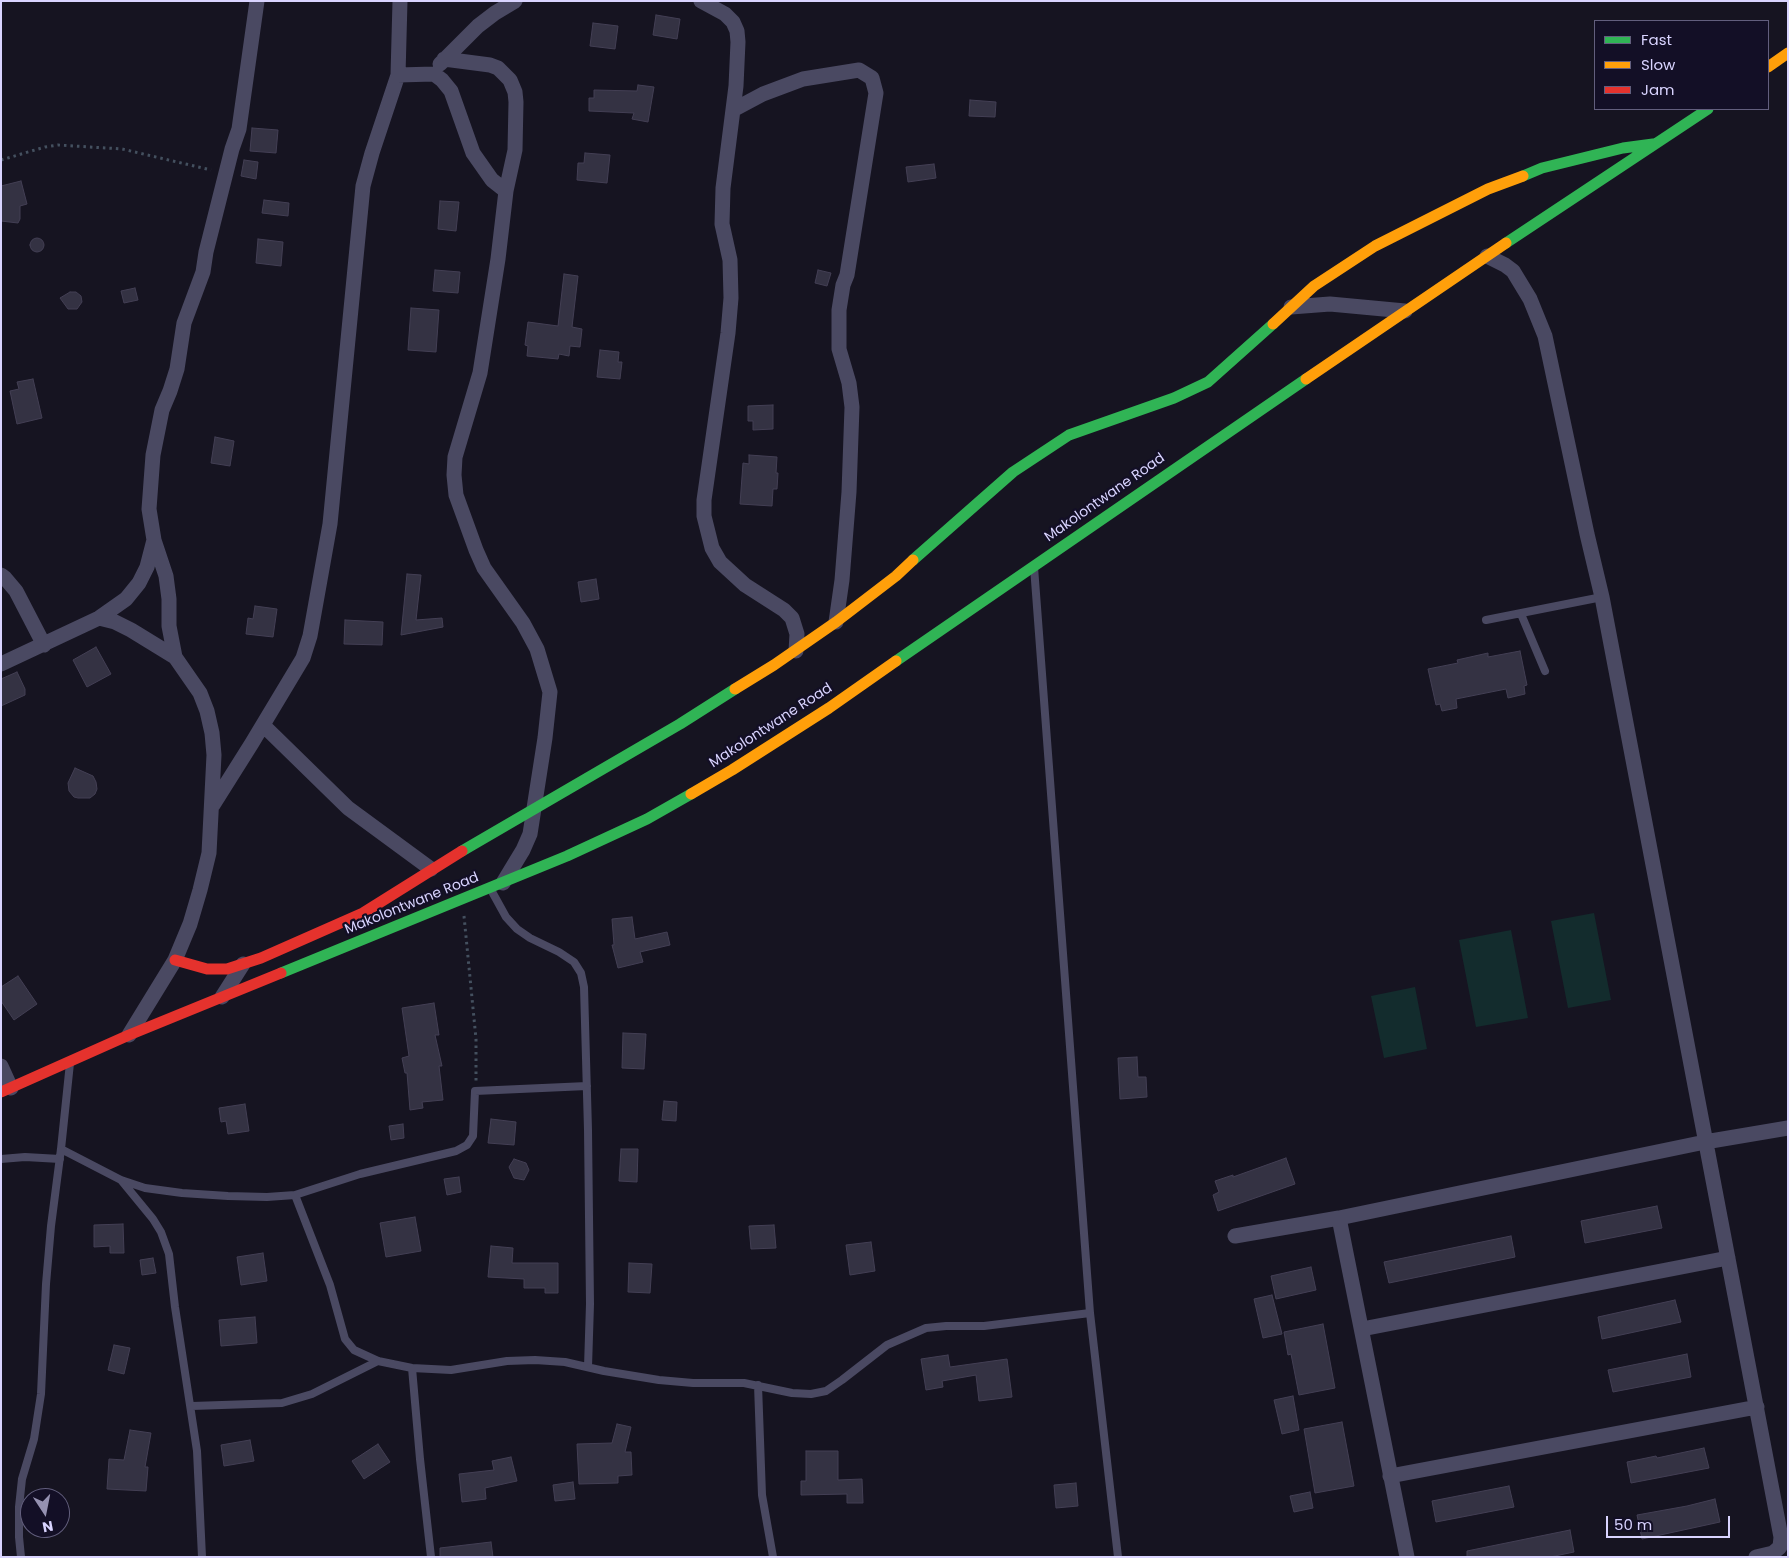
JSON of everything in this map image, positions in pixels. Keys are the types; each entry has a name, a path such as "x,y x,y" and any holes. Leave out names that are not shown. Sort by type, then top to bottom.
{"main road":[{"path":"1769,66 1788,53"},
{"name":"Makolontwane Road","path":"6,1090 222,997 567,856 647,818 732,770 829,708 1406,311 1707,110"},
{"path":"175,960 207,969 227,969 331,929 363,913 394,895 431,869 680,724 796,650 896,576 1014,472 1069,435 1174,398 1208,382 1314,286 1375,246 1488,189 1542,168 1623,148 1658,143"}],"street":[{"path":"129,1036 175,960 190,924 209,854 214,755 212,733 207,711 200,693 175,657 169,626 170,599 166,576 154,540 149,509 153,455 162,410 177,369 184,323 203,272 206,252 239,129 257,1"},
{"path":"212,806 263,726 303,658 312,629 330,524 363,186 398,75 400,1"},
{"path":"431,74 478,26 515,1"},
{"path":"701,1 725,14 733,22 737,31 736,86 723,188 722,224 730,260 731,298 728,333 704,500 704,516 712,548 720,562 745,585 784,610 792,618 798,634 796,650"},
{"path":"444,59 490,65 498,68 510,80 515,92 516,102 515,150 506,191 498,259 480,373 455,457 454,475 456,495 484,568 523,623 537,649 550,692 530,834 523,850 497,886"},
{"path":"733,110 763,94 803,79 859,70 872,78 876,93 839,310 839,349 849,383 852,407 849,492 842,580 836,622"},
{"path":"398,75 431,74 438,76 447,85 451,91 473,153 492,180 506,191"},
{"path":"1487,256 1513,271 1530,299 1545,336 1602,598 1636,781 1654,862 1781,1537 1780,1547 1773,1553 1756,1557"},
{"path":"1292,306 1330,304 1406,311"},
{"path":"1,664 99,618 126,599 139,583 147,567 154,540"},
{"path":"1,575 16,591 44,645"},
{"path":"99,618 123,626 175,657"},
{"path":"263,726 348,808 431,869"},
{"path":"222,997 243,964"},
{"path":"1,1066 6,1090"},
{"path":"1235,1236 1339,1218 1706,1142 1788,1128"},
{"path":"1339,1218 1407,1557"},
{"path":"1362,1330 1728,1258"},
{"path":"1390,1476 1757,1407"}],"lane":[{"path":"1034,566 1090,1313 1118,1557"},
{"path":"1486,620 1602,598"},
{"path":"1521,614 1545,671"},
{"path":"497,886 506,917 517,929 530,938 560,952 574,962 581,973 584,986 590,1304 588,1367"},
{"path":"21,1557 19,1507 22,1479 34,1439 41,1394 48,1255 70,1062"},
{"path":"61,1149 122,1180 145,1188 182,1193 267,1197 295,1194 360,1174 456,1151 467,1145 473,1136 475,1091 587,1086"},
{"path":"1,1159 25,1157 60,1159"},
{"path":"122,1180 153,1219 161,1232 169,1254 175,1307 192,1406 197,1451 202,1557"},
{"path":"295,1194 330,1285 345,1339 354,1350 378,1360 412,1368 451,1370 507,1361 535,1360 565,1362 659,1380 693,1383 744,1383 811,1394 826,1391 887,1345 926,1328 984,1326 1090,1313"},
{"path":"192,1406 282,1403 297,1400 334,1384 378,1360"},
{"path":"412,1368 431,1557"},
{"path":"758,1385 762,1495 773,1557"}],"path":[{"path":"1,160 58,145 122,149 226,173"},
{"path":"463,900 476,1039 475,1091"}],"green space":[{"path":"1594,913 1611,1000 1568,1008 1551,921"},
{"path":"1511,930 1528,1018 1476,1027 1459,940"},
{"path":"1415,987 1427,1049 1384,1058 1371,996"}],"building":[{"path":"656,15 680,19 677,39 653,35"},
{"path":"593,23 618,26 615,49 590,46"},
{"path":"638,85 654,87 648,122 632,119 634,113 589,111 589,98 594,98 594,90 637,91"},
{"path":"970,100 996,102 995,117 969,116"},
{"path":"252,128 278,130 276,153 250,151"},
{"path":"585,153 610,155 607,183 577,180 578,163 584,163"},
{"path":"244,160 258,162 256,179 241,176"},
{"path":"934,164 936,178 908,182 906,167"},
{"path":"21,181 27,204 20,206 20,219 18,223 1,221 1,186"},
{"path":"264,200 289,203 288,216 262,213"},
{"path":"440,201 459,202 456,231 438,229"},
{"path":"37,238 42,240 44,245 42,250 37,252 32,250 30,245 32,240"},
{"path":"258,239 283,242 281,266 256,263"},
{"path":"435,270 460,272 458,293 433,291"},
{"path":"818,270 831,273 827,286 815,283"},
{"path":"564,274 578,276 572,327 582,329 580,347 570,346 569,356 559,354 558,359 527,356 528,346 525,345 528,322 558,326"},
{"path":"135,288 138,300 124,303 121,291"},
{"path":"70,292 76,292 81,296 82,302 77,309 68,309 60,298"},
{"path":"411,308 439,310 436,352 408,350"},
{"path":"600,350 619,352 618,362 622,362 620,379 597,377"},
{"path":"33,379 42,418 17,424 10,391 19,389 17,382"},
{"path":"773,405 773,429 753,430 753,421 748,421 748,406"},
{"path":"215,437 234,441 230,466 211,463"},
{"path":"749,455 777,457 777,489 773,489 772,506 740,504 743,463 749,464"},
{"path":"407,574 421,575 416,620 442,618 443,627 401,635"},
{"path":"596,579 599,599 581,602 578,582"},
{"path":"255,606 277,609 273,637 246,634 248,618 253,619"},
{"path":"345,620 383,622 382,645 344,644"},
{"path":"96,647 111,674 87,687 73,660"},
{"path":"1520,651 1527,685 1524,686 1525,694 1508,698 1506,689 1456,699 1457,708 1442,711 1440,704 1436,705 1428,669 1458,663 1457,660 1488,653 1488,657"},
{"path":"17,672 25,689 25,695 1,706 1,679"},
{"path":"75,768 93,776 96,782 97,789 90,798 74,797 69,791 68,783"},
{"path":"632,917 635,939 667,932 670,945 640,952 643,962 618,968 612,945 614,945 612,919"},
{"path":"18,976 37,1004 14,1020 1,1001 1,987"},
{"path":"434,1003 439,1035 435,1035 442,1066 439,1066 443,1100 422,1102 423,1108 410,1110 407,1073 405,1073 402,1058 409,1056 402,1008"},
{"path":"623,1033 646,1034 644,1069 622,1068"},
{"path":"1137,1057 1138,1077 1146,1077 1147,1097 1120,1099 1118,1058"},
{"path":"664,1101 677,1102 676,1121 662,1120"},
{"path":"245,1104 249,1131 228,1134 226,1121 221,1122 219,1108"},
{"path":"491,1119 516,1122 514,1145 488,1143"},
{"path":"403,1124 404,1138 391,1140 389,1126"},
{"path":"621,1149 638,1149 637,1182 619,1181"},
{"path":"1286,1158 1295,1184 1218,1211 1213,1195 1219,1192 1215,1181 1233,1175 1233,1177"},
{"path":"514,1159 526,1163 529,1170 524,1180 514,1178 509,1167"},
{"path":"459,1177 461,1192 447,1195 444,1179"},
{"path":"1657,1206 1662,1228 1585,1243 1581,1221"},
{"path":"415,1217 421,1251 386,1257 380,1223"},
{"path":"123,1224 124,1253 110,1253 110,1246 94,1247 94,1225"},
{"path":"774,1225 776,1248 751,1249 749,1226"},
{"path":"1511,1236 1515,1257 1389,1283 1384,1262"},
{"path":"871,1242 875,1271 850,1275 846,1245"},
{"path":"491,1246 513,1248 512,1263 558,1263 558,1293 545,1293 545,1288 524,1288 524,1279 488,1277"},
{"path":"263,1253 267,1281 241,1285 237,1257"},
{"path":"153,1258 156,1273 142,1275 140,1260"},
{"path":"629,1263 652,1264 650,1293 628,1292"},
{"path":"1311,1267 1316,1290 1276,1299 1271,1276"},
{"path":"1272,1295 1282,1334 1263,1338 1254,1299"},
{"path":"1675,1300 1681,1322 1602,1339 1598,1317"},
{"path":"255,1317 257,1343 221,1346 219,1320"},
{"path":"1323,1324 1335,1388 1299,1395 1291,1354 1288,1355 1284,1332"},
{"path":"114,1345 130,1348 124,1374 108,1370"},
{"path":"1687,1354 1691,1377 1613,1392 1608,1370"},
{"path":"948,1355 950,1367 1007,1359 1012,1397 979,1401 976,1375 942,1381 943,1387 926,1390 921,1359"},
{"path":"1293,1396 1299,1430 1282,1434 1274,1400"},
{"path":"1342,1422 1354,1486 1315,1493 1304,1429"},
{"path":"617,1424 631,1427 625,1452 631,1452 632,1475 618,1476 618,1483 579,1484 577,1444 612,1443"},
{"path":"130,1430 151,1433 145,1467 148,1467 146,1491 107,1489 109,1459 124,1460"},
{"path":"250,1440 254,1461 224,1466 221,1445"},
{"path":"378,1444 390,1462 364,1479 352,1461"},
{"path":"1704,1448 1709,1468 1631,1483 1627,1462"},
{"path":"806,1451 838,1451 838,1480 862,1479 863,1503 847,1503 847,1494 801,1495 801,1481 806,1481"},
{"path":"511,1457 517,1481 485,1488 486,1499 462,1502 459,1474 494,1470 492,1461"},
{"path":"573,1482 575,1499 555,1501 553,1485"},
{"path":"1076,1483 1078,1506 1056,1508 1054,1485"},
{"path":"1509,1486 1514,1507 1436,1522 1432,1501"},
{"path":"1310,1492 1313,1508 1294,1512 1290,1496"},
{"path":"1715,1499 1720,1522 1642,1539 1637,1515"},
{"path":"1570,1530 1574,1552 1550,1557 1467,1557 1467,1551"},
{"path":"491,1542 493,1557 440,1557 440,1548"}],"traffic: fast":[{"path":"1506,243 1706,110"},
{"path":"1523,176 1542,168 1623,148 1653,144"},
{"path":"913,560 1013,472 1069,435 1174,398 1208,382 1273,324"},
{"path":"896,661 1306,379"},
{"path":"462,851 680,724 735,689"},
{"path":"281,973 567,856 647,819 691,794"}],"traffic: slow":[{"path":"1769,66 1788,53"},
{"path":"1273,324 1314,286 1375,246 1488,189 1523,176"},
{"path":"1306,379 1506,243"},
{"path":"735,689 774,665 836,622 896,576 913,560"},
{"path":"691,794 829,708 896,661"}],"traffic: jam":[{"path":"175,960 207,969 227,969 261,958 363,913 462,851"},
{"path":"1,1092 129,1035 281,973"}]}
